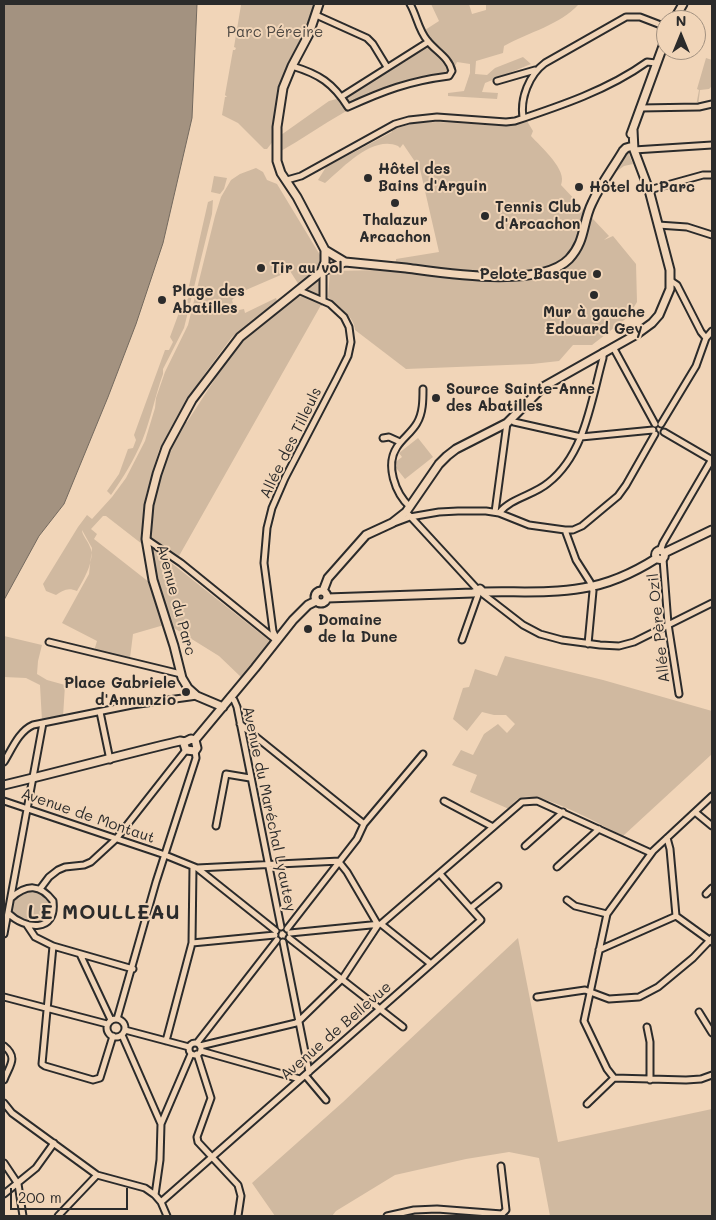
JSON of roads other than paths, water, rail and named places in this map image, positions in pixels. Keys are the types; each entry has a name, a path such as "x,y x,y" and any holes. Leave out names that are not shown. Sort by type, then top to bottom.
{"main road":[{"path":"319,4 309,34 283,88 277,127 277,161 281,173 302,205 325,250 326,267"},
{"path":"325,595 328,578 366,535 392,523 408,512 439,464 447,456 456,449 509,422 543,387 637,334 652,323 663,307 671,281 670,270 649,190 632,148 630,136 657,60"},
{"name":"Avenue du Parc","path":"197,696 188,688 181,674 154,580 146,539 149,505 157,474 176,426 192,400 240,338 326,267 345,262 481,276 523,276 545,272 564,263 578,248 591,205 623,151 632,148"},
{"name":"Avenue du Parc","path":"325,250 345,262"},
{"path":"326,267 332,255"},
{"path":"195,740 293,620 308,605 316,601 316,593 325,595 480,593 566,591 592,587 634,570 712,530"},
{"path":"197,696 223,706"},
{"path":"4,785 128,754 186,742 191,739 195,740"},
{"path":"186,742 184,744 186,750 195,751 197,745 195,740"}],"street":[{"path":"292,66 314,74 327,82 348,107 385,90 415,81 449,76 452,71 448,61 435,51 428,42 417,23 410,4"},
{"path":"316,15 367,38 373,44 387,67"},
{"path":"497,81 535,70 609,25 626,17 640,17 656,23"},
{"path":"341,97 428,42"},
{"path":"287,180 301,176 395,124 409,120 438,117 506,122 523,118 604,87 628,76 647,62 656,63"},
{"path":"523,118 525,92 535,70"},
{"path":"640,108 699,108 712,104"},
{"path":"632,148 712,145"},
{"path":"649,190 703,175 712,175"},
{"path":"658,226 688,227 712,235"},
{"path":"323,301 326,267"},
{"path":"671,281 677,285 706,338"},
{"name":"Allée des Tilleuls","path":"277,640 273,631 264,562 267,528 272,508 285,478 348,356 351,342 349,327 344,317 330,304 298,290"},
{"path":"408,512 497,512 529,525 565,530 573,530 582,526 618,496 626,485 656,428 696,366 706,338 712,331"},
{"path":"612,347 660,435 664,432"},
{"path":"497,512 504,506 538,491 550,482 568,463 581,437 604,358 603,352"},
{"path":"424,389 422,409 418,423 395,449 392,462 392,476 397,488 408,512 480,593 523,625 540,634 562,640 619,646 634,642 712,603"},
{"path":"497,512 509,422 581,437 664,427 664,432 712,460 663,543 661,555"},
{"path":"383,438 389,437 400,442"},
{"path":"565,530 576,560 590,582 593,591 588,644"},
{"path":"146,539 181,563 277,640"},
{"name":"Allée Père Ozil","path":"661,555 668,624 679,694"},
{"path":"491,601 494,592"},
{"path":"462,640 480,593"},
{"path":"49,642 181,674"},
{"path":"4,762 27,728 132,705 197,696"},
{"name":"Avenue du Maréchal Lyautey","path":"230,697 234,700 236,707 282,933"},
{"path":"100,712 110,760"},
{"path":"4,934 43,723"},
{"path":"239,724 364,824"},
{"path":"40,888 58,870 91,862 116,839 186,750"},
{"path":"4,997 107,1024 114,1019 133,969 165,855 196,758 195,751"},
{"path":"161,1124 197,1050 282,933 357,839 364,824 424,754"},
{"path":"216,826 226,774 250,778"},
{"path":"614,1078 607,1069 584,1020 607,914 651,853 712,796"},
{"path":"197,1050 299,1021 341,980 379,925 522,802 529,800 537,801 651,853"},
{"name":"Avenue de Montaut","path":"4,801 165,855 195,867"},
{"path":"444,801 493,827"},
{"path":"525,846 563,812"},
{"path":"695,812 712,826"},
{"path":"557,867 598,828"},
{"path":"667,838 670,849 676,916"},
{"path":"195,867 340,861"},
{"path":"340,861 379,925 431,964"},
{"path":"195,867 403,1027"},
{"path":"166,1041 192,943 195,867"},
{"path":"440,874 471,908 498,886"},
{"path":"11,898 17,893 35,887 40,888 53,901 52,916 48,921 42,926 27,925"},
{"path":"706,894 712,888"},
{"path":"567,900 574,906 607,914"},
{"name":"Avenue de Bellevue","path":"161,1202 481,920 471,908"},
{"path":"8,913 27,925 35,937 53,946 133,969"},
{"path":"536,997 585,990 617,999 632,998 645,994 693,958 712,940 676,916"},
{"path":"599,950 676,916"},
{"path":"192,943 379,925"},
{"path":"282,933 307,1073 326,1100"},
{"path":"53,946 42,1061 45,1066 94,1080 98,1079 100,1078 113,1036"},
{"path":"80,954 114,1019 123,1022 123,1032 161,1124 160,1160 155,1195"},
{"path":"699,1012 712,1033"},
{"path":"107,1024 107,1030 113,1036"},
{"path":"647,1027 650,1042 650,1080"},
{"path":"113,1036 123,1032 166,1041 300,1079"},
{"path":"189,1047 192,1043 197,1050 211,1098 198,1142 238,1185 241,1192 241,1205 237,1215"},
{"path":"4,1046 10,1051 12,1058 12,1063 4,1079"},
{"path":"587,1104 614,1078 686,1080 701,1079 712,1075"},
{"path":"4,1104 12,1113 97,1175 141,1186 155,1195 161,1202 167,1216"},
{"path":"4,1194 36,1168 54,1143"},
{"path":"4,1163 18,1184 23,1216"},
{"path":"387,1216 414,1210 436,1209 502,1214 506,1210 501,1166"},
{"path":"58,1216 97,1175"}],"place":[{"name":"Hôtel des Bains d'Arguin","path":"368,178"},
{"name":"Hôtel du Parc","path":"579,187"},
{"name":"Thalazur Arcachon","path":"395,203"},
{"name":"Tennis Club d'Arcachon","path":"485,216"},
{"name":"Tir au vol","path":"261,268"},
{"name":"Pelote Basque","path":"597,274"},
{"name":"Mur à gauche Edouard Gey","path":"594,295"},
{"name":"Plage des Abatilles","path":"162,300"},
{"name":"Source Sainte-Anne des Abatilles","path":"436,398"},
{"name":"Domaine de la Dune","path":"308,629"},
{"name":"Place Gabriele d'Annunzio","path":"186,692"}],"district":[{"name":"LE MOULLEAU","path":"104,913"}],"park label":[{"name":"Parc Péreire","path":"275,32"}]}
